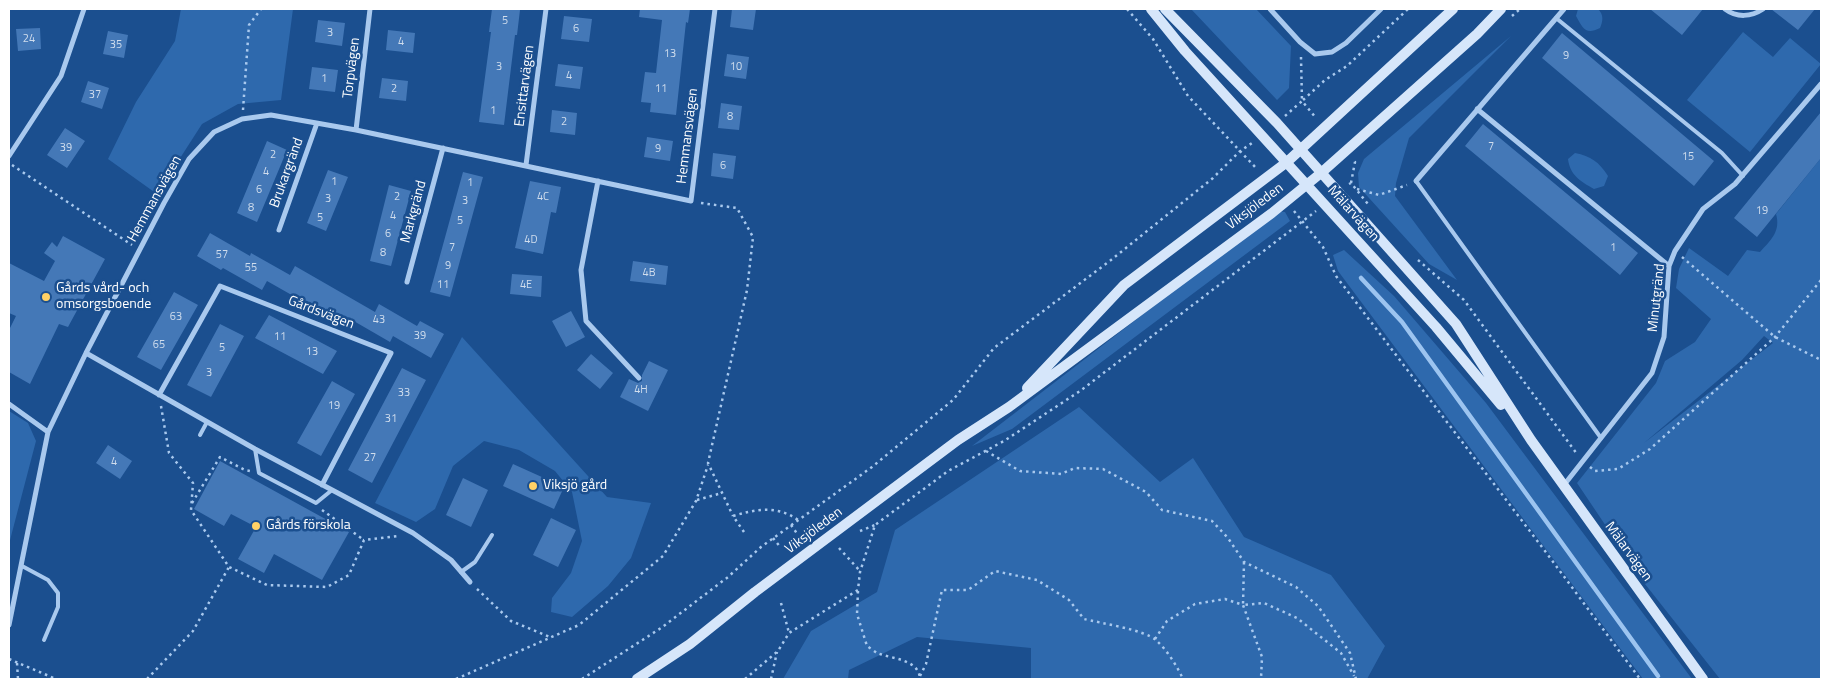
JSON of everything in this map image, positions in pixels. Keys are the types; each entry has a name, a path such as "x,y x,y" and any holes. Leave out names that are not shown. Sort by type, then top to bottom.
{"main road":[{"name":"Mälarvägen","path":"1151,9 1185,50 1436,327 1531,440"},
{"name":"Mälarvägen","path":"1165,9 1277,123 1456,324 1531,440 1704,679"},
{"name":"Viksjöleden","path":"1009,407 1124,285 1287,162 1453,9"},
{"name":"Viksjöleden","path":"637,679 690,644 755,592 958,440 1009,407 1308,184 1477,34 1502,9"}],"street":[{"path":"9,156 61,76 84,9"},
{"name":"Torpvägen","path":"356,130 370,9"},
{"name":"Ensittarvägen","path":"526,165 546,9"},
{"name":"Hemmansvägen","path":"9,625 22,566 29,518 48,432 86,353 190,159 214,132 242,119 271,115 356,130 526,165 691,202 715,9"},
{"path":"1270,9 1300,42 1315,54 1332,52 1346,43 1381,9"},
{"path":"1416,181 1564,9"},
{"path":"1725,9 1730,13 1744,16 1763,9"},
{"name":"Minutgränd","path":"1564,486 1652,373 1664,337 1669,266 1675,251 1703,209 1743,176 1821,84"},
{"path":"1477,109 1669,266"},
{"name":"Brukargränd","path":"279,230 317,123"},
{"name":"Markgränd","path":"407,282 443,148"},
{"path":"598,181 581,270 586,321 639,378"},
{"name":"Gårdsvägen","path":"159,395 220,286 392,352 322,485"},
{"path":"86,353 255,449 412,533 451,560 470,582"},
{"path":"9,404 48,432"}],"lane":[{"path":"1556,18 1722,153 1743,176"},
{"path":"1416,181 1601,438"},
{"path":"200,435 207,422"},
{"path":"255,449 259,473 316,504 332,490"},
{"path":"461,572 475,562 492,535"},
{"path":"22,566 48,580 58,593 58,607 44,640"}],"path":[{"path":"242,119 249,25 262,9"},
{"path":"1127,9 1152,39 1188,96 1239,152 1266,178"},
{"path":"1277,123 1302,101 1325,128"},
{"path":"582,679 661,628 728,578 773,538 872,467 954,400 994,348 1118,254 1213,178 1239,152 1264,135"},
{"path":"1338,193 1351,183 1355,162 1346,151"},
{"path":"9,163 140,250"},
{"path":"1356,189 1379,195 1416,181"},
{"path":"1351,183 1374,211"},
{"path":"1286,201 1323,247 1336,276 1640,679"},
{"path":"456,679 579,625 663,556 696,500 708,463 746,290 753,237 737,208 691,202"},
{"path":"860,531 875,525 948,471 1004,441 1080,391 1325,204"},
{"path":"1675,251 1775,337 1821,360"},
{"path":"1416,259 1464,300 1582,462 1595,471 1618,469 1650,449 1775,337 1821,280"},
{"path":"159,395 169,453 193,483 191,510 229,567 267,585 327,587 349,575 364,540"},
{"path":"985,450 1020,471 1061,474 1076,468 1103,470 1146,492 1162,510 1212,521 1228,538 1244,562 1296,587 1318,606 1350,653 1356,679"},
{"path":"192,503 220,457 245,470 259,473"},
{"path":"708,463 733,516 744,532"},
{"path":"696,500 722,493"},
{"path":"316,504 324,513 364,540 392,538 412,533"},
{"path":"733,516 758,509 776,510 798,520"},
{"path":"791,525 798,535"},
{"path":"875,525 860,572 858,590 858,614 867,646 877,653 912,664 920,678"},
{"path":"773,538 781,548"},
{"path":"839,548 860,572"},
{"path":"1244,562 1243,604 1262,657 1261,679"},
{"path":"147,679 193,631 229,567"},
{"path":"920,678 926,664 942,590 968,590 995,572 1037,580 1068,600 1084,619 1122,627 1155,639 1178,668 1184,679"},
{"path":"470,582 512,621 550,637"},
{"path":"745,679 778,651 790,633 858,590"},
{"path":"1155,639 1166,621 1195,604 1226,599 1243,604 1264,603 1297,618 1341,652 1356,679"},
{"path":"781,603 790,633"},
{"path":"771,679 778,651"},
{"path":"9,659 56,679"},
{"path":"17,663 18,679"}],"shaded area":[{"path":"181,9 293,9 281,100 238,104 202,124 157,194 108,159 136,102 175,41"},
{"path":"1191,9 1256,9 1291,46 1289,88 1277,100"},
{"path":"1578,9 1598,9 1602,18 1600,28 1591,31 1585,30 1576,16"},
{"path":"1743,32 1773,57 1790,38 1821,64 1750,152 1687,100"},
{"path":"1511,36 1409,138 1396,183 1395,196 1457,280 1429,264 1359,187 1358,173 1364,159"},
{"path":"1575,153 1594,160 1601,167 1608,176 1604,186 1594,189 1576,177 1569,165 1568,159"},
{"path":"1821,158 1821,679 1720,679 1645,584 1577,483 1656,383 1665,361 1695,342 1711,319 1676,288 1679,269 1689,248 1728,276 1747,250 1760,252 1771,239 1777,225 1776,214","holes":["1764,336 1773,343 1644,443 1742,360"]},
{"path":"1277,211 1285,212 1290,221 1012,429 972,446"},
{"path":"1344,250 1394,296 1486,403 1692,679 1643,679 1338,271 1333,255"},
{"path":"462,337 607,497 651,503 631,558 608,586 572,617 551,612 552,598 571,573 582,541 572,492 555,471 519,450 484,441 453,466 435,509 416,522 375,503"},
{"path":"1079,407 1160,482 1193,458 1244,537 1331,575 1385,646 1367,679 1031,679 1031,648 917,637 849,670 848,679 783,679 811,631 877,592 895,530"},
{"path":"9,411 28,423 36,441 9,544"}],"building":[{"path":"492,9 520,10 517,35 515,35 504,125 479,122 491,32 489,32"},
{"path":"640,9 690,9 688,23 686,22 676,115 650,112 651,103 641,102 645,72 656,73 662,20 639,17"},
{"path":"732,9 756,9 753,30 730,27"},
{"path":"1650,9 1703,9 1682,35"},
{"path":"1771,9 1815,9 1798,30"},
{"path":"564,16 592,19 589,42 561,39"},
{"path":"318,20 345,23 342,46 315,42"},
{"path":"40,28 41,49 18,51 16,29"},
{"path":"388,30 415,33 413,53 386,50"},
{"path":"108,31 128,35 124,58 103,54"},
{"path":"1562,33 1714,161 1694,186 1542,58"},
{"path":"727,54 749,57 746,79 724,76"},
{"path":"558,64 583,67 580,89 555,86"},
{"path":"312,67 338,70 335,92 309,89"},
{"path":"382,78 408,81 406,101 379,98"},
{"path":"88,81 109,88 102,109 81,102"},
{"path":"721,103 742,106 739,130 718,128"},
{"path":"552,110 577,113 575,135 550,132"},
{"path":"1821,112 1821,158 1757,237 1734,218"},
{"path":"1483,124 1638,253 1620,275 1465,146"},
{"path":"65,128 85,141 67,168 47,155"},
{"path":"647,137 673,141 670,161 644,157"},
{"path":"267,141 287,150 257,222 237,213"},
{"path":"713,153 736,156 733,179 711,176"},
{"path":"328,170 348,177 326,231 307,223"},
{"path":"463,172 483,177 450,297 430,292"},
{"path":"530,181 561,187 556,213 551,212 543,254 515,248"},
{"path":"389,185 411,191 391,266 370,261"},
{"path":"210,233 250,256 251,253 290,275 295,266 375,312 379,304 417,326 420,321 444,334 431,358 393,336 390,342 352,320 348,327 267,281 262,290 197,256"},
{"name":"Gårds vård- och omsorgsboende","path":"63,236 105,259 68,327 59,324 30,384 9,372 9,330 16,316 9,313 9,263 44,281 55,261 44,253 52,242 57,247"},
{"path":"633,261 668,266 666,285 630,281"},
{"path":"512,274 542,276 541,297 510,294"},
{"path":"174,292 198,305 161,370 137,357"},
{"path":"571,311 585,337 566,347 552,321"},
{"path":"269,315 337,351 323,374 255,338"},
{"path":"220,324 244,336 211,397 187,385"},
{"path":"591,354 613,373 600,389 577,370"},
{"path":"649,361 668,370 648,411 620,397 629,379 638,383 642,381 642,375"},
{"path":"402,368 426,380 372,483 348,470"},
{"path":"332,381 355,394 321,456 297,443"},
{"path":"108,445 132,461 120,479 96,463"},
{"path":"220,461 349,532 322,580 274,554 264,573 238,559 256,527 231,514 224,526 194,509"},
{"name":"Viksjö gård","path":"513,464 564,487 554,509 503,486"},
{"path":"463,478 488,490 471,527 446,515"},
{"path":"551,518 576,530 558,567 533,555"}],"waterway":[{"path":"1361,278 1402,322 1658,676"}],"place":[{"name":"Gårds vård- och omsorgsboende","path":"46,297"},
{"name":"Viksjö gård","path":"533,486"},
{"name":"Gårds förskola","path":"256,526"}]}
